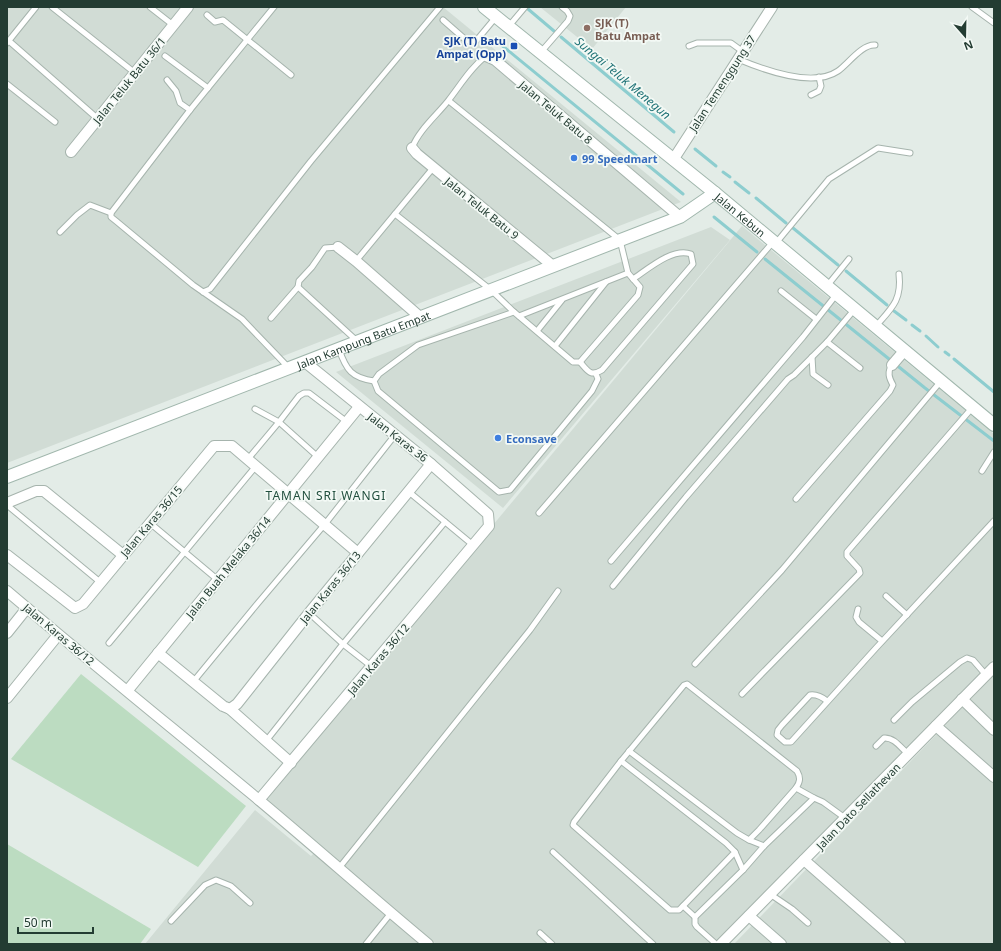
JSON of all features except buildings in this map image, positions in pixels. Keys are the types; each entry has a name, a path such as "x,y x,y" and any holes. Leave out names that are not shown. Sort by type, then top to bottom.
{"main road":[{"name":"Jalan Kebun","path":"484,7 715,193 826,287 941,381 966,414 994,425"},
{"name":"Jalan Kampung Batu Empat","path":"7,477 680,217 715,193"}],"street":[{"name":"Jalan Teluk Batu 36/1","path":"71,152 188,7"},
{"name":"Jalan Temenggung 37","path":"673,160 772,7"},
{"name":"Jalan Teluk Batu 8","path":"486,56 495,60 680,217"},
{"name":"Jalan Teluk Batu 9","path":"412,148 433,168 553,266"},
{"path":"338,247 420,317"},
{"path":"894,363 904,351"},
{"name":"Jalan Karas 36","path":"305,362 359,407 432,464 488,514"},
{"name":"Jalan Buah Melaka 36/14","path":"128,690 359,407"},
{"name":"Jalan Karas 36/15","path":"7,555 75,608 83,604 214,446 232,446 248,459"},
{"path":"248,459 358,553"},
{"name":"Jalan Karas 36/13","path":"230,709 237,704 309,613 432,464"},
{"path":"7,504 36,491 44,491 123,555"},
{"name":"Jalan Karas 36/12","path":"259,800 489,526 488,514"},
{"name":"Jalan Karas 36/12","path":"7,591 58,635 128,690 428,944"},
{"path":"7,633 27,608"},
{"path":"7,698 58,635"},
{"path":"158,653 223,706 230,709 266,742 291,762"},
{"name":"Jalan Dato Sellathevan","path":"721,944 908,754 968,705 986,675 994,667"},
{"path":"968,705 994,730"},
{"path":"938,728 994,777"},
{"path":"804,860 900,944"},
{"path":"749,916 781,944"}],"lane":[{"path":"36,7 8,42 98,119"},
{"path":"52,7 135,73"},
{"path":"150,7 173,25"},
{"path":"274,7 190,110 111,212 111,217 193,285 242,319 289,368"},
{"path":"203,292 210,289 311,161 440,7"},
{"path":"509,27 525,7"},
{"path":"541,53 568,22 570,16 562,7"},
{"path":"972,7 994,23"},
{"path":"207,15 215,22 223,20 291,75"},
{"path":"443,20 467,40 476,41 496,17"},
{"path":"689,46 697,43 731,43 740,55 778,73 803,78 826,77 838,71 870,45 875,45"},
{"path":"165,56 208,88"},
{"path":"412,148 415,140 449,100 477,62 486,56"},
{"path":"811,95 819,91 821,86 819,77"},
{"path":"167,80 176,91 180,102 190,110"},
{"path":"7,84 55,122"},
{"path":"449,100 620,240 628,273 640,287 638,295 580,362"},
{"path":"539,513 829,179 878,148 910,153"},
{"path":"356,261 433,168"},
{"path":"60,232 77,215 90,205 111,212"},
{"path":"395,214 491,290 514,312 573,362 580,362 590,373 596,374 602,370 693,264 691,254 685,251 663,258 633,279"},
{"path":"271,318 298,287 299,281 312,267 325,248 338,247"},
{"path":"826,287 850,259"},
{"path":"519,316 628,273"},
{"path":"876,327 895,304 900,286 899,274"},
{"path":"555,346 607,281"},
{"path":"298,287 358,341"},
{"path":"781,291 816,320"},
{"path":"611,561 836,295"},
{"path":"537,331 562,299"},
{"path":"613,586 686,497 788,379 794,375 827,342 854,310"},
{"path":"374,381 378,374 418,345 514,312"},
{"path":"827,342 860,368"},
{"path":"339,349 344,363 350,373 363,380 374,381"},
{"path":"812,357 813,374 828,385"},
{"path":"796,499 890,391 893,385 889,377 890,369 894,363"},
{"path":"374,381 378,391 386,399 499,492 510,490 592,391 598,379 596,374"},
{"path":"695,664 782,570 941,381"},
{"path":"248,459 299,396 304,393 309,393 346,422"},
{"path":"255,410 279,422 318,457"},
{"path":"742,694 860,573 859,569 847,556 847,552 966,414"},
{"path":"193,682 396,435"},
{"path":"982,471 994,452"},
{"path":"109,643 256,466"},
{"path":"409,492 473,545"},
{"path":"7,504 100,582"},
{"path":"827,701 815,694 810,695 778,730 778,735 785,742 790,742 994,521"},
{"path":"150,522 218,580"},
{"path":"266,742 343,644 445,522"},
{"path":"339,868 530,630 558,591"},
{"path":"886,596 907,615"},
{"path":"858,609 856,616 859,622 882,641"},
{"path":"309,613 343,644 371,666"},
{"path":"894,720 912,702 960,662 967,658 973,660 986,675"},
{"path":"735,852 679,910 670,910 573,825 629,751 683,686 687,684 797,771 800,776 799,783 796,788 760,830 749,840"},
{"path":"876,746 884,738 892,739 908,754"},
{"path":"629,751 737,833 764,846"},
{"path":"621,761 726,843 735,852 743,870"},
{"path":"796,788 823,802 845,818"},
{"path":"716,944 697,927 695,924 696,917 743,870 764,846 814,798"},
{"path":"552,852 653,944"},
{"path":"171,921 205,885 216,880 231,886 250,903"},
{"path":"770,894 792,909 808,923"},
{"path":"683,906 696,917"},
{"path":"366,944 391,913"},
{"path":"540,933 552,944"}],"shaded area":[{"path":"7,7 443,7 681,202 7,463"},
{"name":"SJK (T) Batu Ampat","path":"540,7 626,7 592,49"},
{"path":"742,226 994,434 994,659 716,944 436,944 264,800"},
{"path":"711,227 730,240 503,508 336,372"},
{"path":"994,675 994,944 734,944"},
{"path":"255,810 311,856 314,853 423,944 145,944"}],"green space":[{"path":"81,674 246,806 198,867 11,759"},
{"path":"7,844 151,929 140,944 7,944"}],"waterway":[{"name":"Sungai Teluk Menegun","path":"528,9 554,31"},
{"name":"Sungai Teluk Menegun","path":"561,37 674,132"},
{"path":"499,43 683,194"},
{"name":"Sungai Teluk Menegun","path":"695,149 716,166"},
{"name":"Sungai Teluk Menegun","path":"723,172 730,177"},
{"name":"Sungai Teluk Menegun","path":"735,182 749,193"},
{"name":"Sungai Teluk Menegun","path":"756,198 786,223"},
{"path":"714,217 757,252"},
{"name":"Sungai Teluk Menegun","path":"793,228 838,265"},
{"path":"765,259 925,388 994,441"},
{"name":"Sungai Teluk Menegun","path":"846,271 887,305"},
{"name":"Sungai Teluk Menegun","path":"894,311 906,320"},
{"name":"Sungai Teluk Menegun","path":"912,325 920,331"},
{"name":"Sungai Teluk Menegun","path":"926,336 938,347"},
{"name":"Sungai Teluk Menegun","path":"945,352 949,355"},
{"name":"Sungai Teluk Menegun","path":"954,359 994,392"}],"place":[{"name":"SJK (T) Batu Ampat","path":"587,28"},
{"name":"SJK (T) Batu Ampat (Opp)","path":"514,46"},
{"name":"99 Speedmart","path":"574,158"},
{"name":"Econsave","path":"498,438"}],"district":[{"name":"TAMAN SRI WANGI","path":"326,495"}]}
